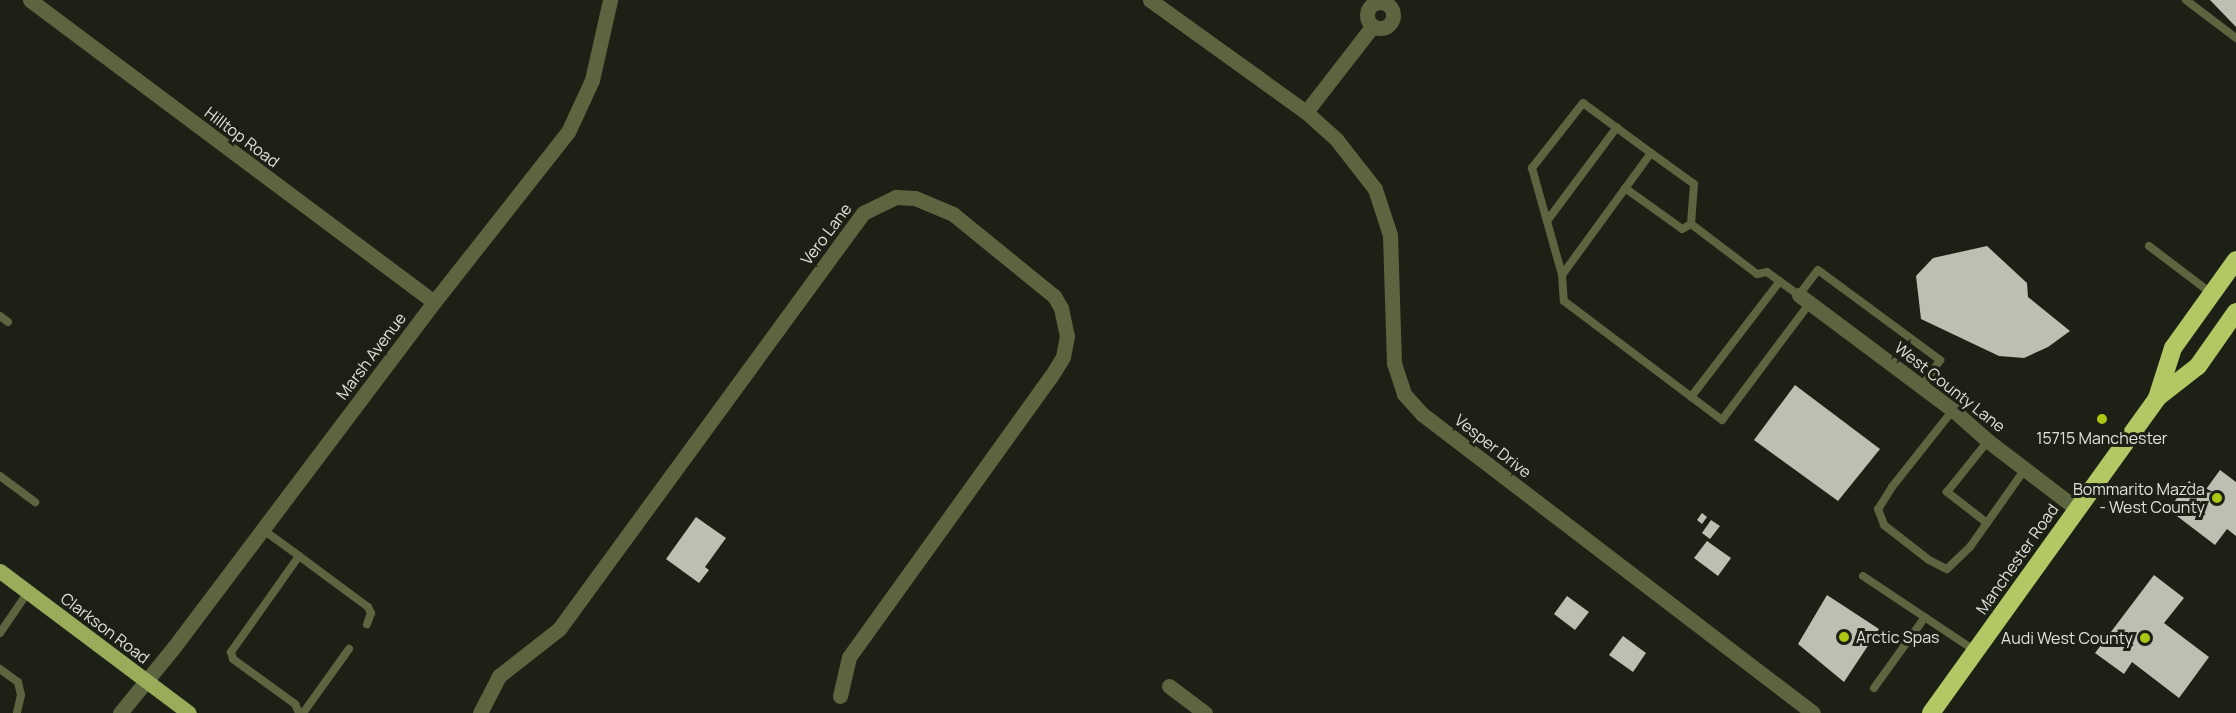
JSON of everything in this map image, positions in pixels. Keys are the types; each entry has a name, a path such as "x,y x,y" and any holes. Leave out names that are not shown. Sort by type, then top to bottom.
{"highway":[{"name":"Manchester Road","path":"2157,398 2173,348 2236,260"},
{"name":"Manchester Road","path":"1931,713 2157,398 2198,366 2236,312"}],"main road":[{"name":"Clarkson Road","path":"0,571 189,713"}],"street":[{"name":"Hilltop Road","path":"30,0 434,302"},
{"name":"Marsh Avenue","path":"120,713 147,681 434,302 568,132 592,80 610,0"},
{"name":"Vesper Drive","path":"1150,0 1306,112 1336,139 1375,189 1390,235 1394,363 1404,393 1422,414 1813,713"},
{"path":"1306,112 1372,27"},
{"name":"Vero Lane","path":"480,713 499,676 559,629 863,213 896,197 915,198 953,214 1053,296 1061,308 1067,336 1063,357 1051,376 849,657 840,696"},
{"name":"West County Lane","path":"1805,298 1953,410 1988,441 2077,509"},
{"path":"1169,686 1205,713"}],"lane":[{"path":"2186,0 2236,38"},
{"path":"1691,224 1694,184 1583,103 1532,168 1562,275 1564,301 1722,420 1805,298 1818,270 1940,360 1922,387"},
{"path":"1547,221 1617,127"},
{"path":"1562,275 1651,153"},
{"path":"1625,188 1682,229 1691,224"},
{"path":"1691,224 1757,274 1767,272 1805,298"},
{"path":"2149,246 2212,293"},
{"path":"1691,397 1780,280"},
{"path":"0,316 8,322"},
{"path":"1953,410 1892,487 1878,510 1884,525 1929,560 1947,569 1971,547 2025,469"},
{"path":"1987,523 1947,492 1988,441"},
{"path":"0,476 35,502"},
{"path":"262,529 368,607 371,614 366,624"},
{"path":"299,556 231,652 233,659 295,704 301,713 349,649"},
{"path":"1863,576 1976,651"},
{"path":"0,633 28,592"},
{"path":"1874,688 1925,617"},
{"path":"0,669 18,682 21,695 17,713"}],"building":[{"path":"2210,0 2236,0 2236,27"},
{"path":"1987,246 2027,283 2028,297 2070,331 2048,347 2024,358 1999,356 1921,319 1916,276 1933,258"},
{"path":"1795,385 1880,449 1838,501 1754,440"},
{"path":"2220,470 2236,482 2236,536 2227,529 2215,545 2173,513 2172,505 2189,481 2204,492"},
{"path":"1702,513 1707,517 1702,524 1697,520"},
{"path":"696,517 726,538 705,567 709,570 699,583 666,559"},
{"path":"1711,520 1720,526 1710,539 1702,533"},
{"path":"1707,541 1731,558 1718,576 1694,558"},
{"name":"Audi West County","path":"2154,575 2184,598 2164,623 2209,657 2179,698 2132,662 2124,674 2095,653"},
{"path":"1827,595 1879,629 1844,682 1798,644"},
{"path":"1567,596 1589,612 1575,630 1554,614"},
{"path":"1623,636 1646,653 1633,672 1609,655"}],"place":[{"name":"15715 Manchester","path":"2102,419"},
{"name":"Bommarito Mazda - West County","path":"2217,498"},
{"name":"Arctic Spas","path":"1844,637"},
{"name":"Audi West County","path":"2145,638"}]}
